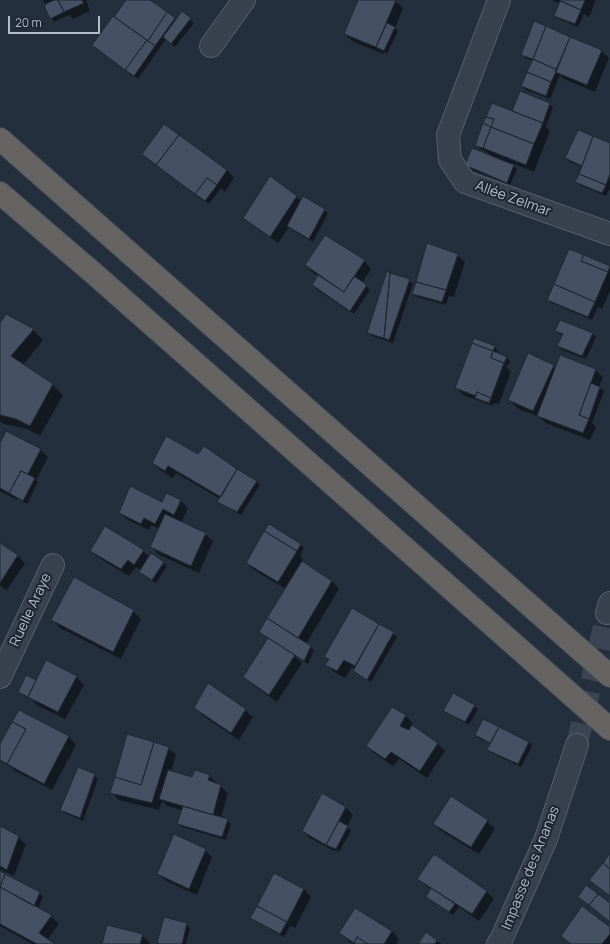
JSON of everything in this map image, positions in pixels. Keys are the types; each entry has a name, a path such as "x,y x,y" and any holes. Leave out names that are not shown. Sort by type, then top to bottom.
{"highway":[{"path":"0,139 610,676"},
{"path":"0,193 92,271 610,729"}],"street":[{"path":"211,46 244,0"},
{"name":"Allée Zelmar","path":"499,0 448,135 450,160 465,182 610,234"},
{"name":"Ruelle Araye","path":"0,677 53,565"},
{"name":"Impasse des Ananas","path":"498,944 546,839 577,745"}],"building":[{"path":"54,0 58,0 64,12 50,19 44,5"},
{"path":"58,0 82,0 84,3 64,12"},
{"path":"126,0 150,0 167,12 148,41 114,17"},
{"path":"358,0 396,0 376,47 344,34"},
{"path":"559,0 585,0 581,10"},
{"path":"560,1 581,10 575,24 554,16"},
{"path":"182,11 191,18 171,44 163,37"},
{"path":"167,12 175,18 155,46 148,41"},
{"path":"113,16 147,40 125,70 92,45"},
{"path":"534,21 546,26 533,59 521,55"},
{"path":"387,23 395,27 384,51 376,47"},
{"path":"546,26 570,37 557,70 533,59"},
{"path":"570,37 602,50 587,85 555,72"},
{"path":"147,40 155,46 134,76 125,70"},
{"path":"533,59 557,70 551,82 527,72"},
{"path":"527,72 551,82 546,96 521,86"},
{"path":"520,91 550,103 543,123 512,111"},
{"path":"492,103 543,123 534,144 491,127 494,119 486,117"},
{"path":"486,117 494,119 491,127 483,123"},
{"path":"483,123 491,127 483,148 475,146"},
{"path":"164,124 179,135 156,165 142,154"},
{"path":"491,127 534,144 526,165 483,148"},
{"path":"578,130 593,136 582,166 565,158"},
{"path":"179,135 227,170 217,185 207,178 195,194 156,165"},
{"path":"593,136 610,143 610,174 606,185 579,174"},
{"path":"472,148 514,165 507,183 465,165"},
{"path":"579,174 606,185 602,193 575,182"},
{"path":"270,176 297,196 270,237 243,218"},
{"path":"207,178 217,185 205,201 195,194"},
{"path":"303,196 325,209 309,239 287,226"},
{"path":"325,235 365,260 344,292 305,265"},
{"path":"427,243 458,254 446,290 416,282"},
{"path":"569,249 584,255 581,261 608,272 595,302 554,284"},
{"path":"584,255 610,266 608,272 581,261"},
{"path":"387,271 390,273 384,338 367,333"},
{"path":"390,273 410,279 389,340 384,338"},
{"path":"318,275 344,292 354,276 367,285 350,311 312,285"},
{"path":"416,282 446,290 442,302 412,294"},
{"path":"554,284 595,302 588,317 547,300"},
{"path":"6,314 34,329 11,356 53,384 30,426 16,419 0,415 0,323"},
{"path":"560,320 593,333 582,356 557,346 563,334 555,331"},
{"path":"474,338 495,346 493,351 472,343"},
{"path":"472,343 493,351 491,358 504,363 491,398 477,392 476,396 455,388"},
{"path":"493,351 507,357 504,363 491,358"},
{"path":"528,353 554,365 533,411 508,400"},
{"path":"560,355 596,369 579,415 589,419 583,433 537,416"},
{"path":"591,383 600,387 589,419 579,415"},
{"path":"477,392 491,398 489,403 475,398"},
{"path":"6,431 41,449 28,474 21,471 9,493 0,488 0,443"},
{"path":"166,436 198,454 204,446 237,469 221,497 168,466 165,471 152,463"},
{"path":"237,469 257,481 237,512 217,502"},
{"path":"21,471 35,478 23,501 9,493"},
{"path":"130,486 162,502 166,493 181,500 174,515 163,509 155,524 144,518 141,524 119,513"},
{"path":"165,514 206,533 191,566 150,547"},
{"path":"269,524 301,544 297,551 264,531"},
{"path":"105,526 144,550 134,565 128,560 121,569 90,551"},
{"path":"264,531 297,551 278,582 246,563"},
{"path":"0,543 18,555 0,583"},
{"path":"151,553 164,562 152,580 139,572"},
{"path":"302,561 332,581 298,638 267,618"},
{"path":"74,577 134,610 113,652 51,620"},
{"path":"352,608 379,624 355,666 344,660 337,671 325,665 329,659 324,657"},
{"path":"267,618 311,646 304,661 259,632"},
{"path":"379,624 394,632 367,680 353,671"},
{"path":"268,638 295,655 269,695 243,677"},
{"path":"46,660 77,676 58,712 28,697"},
{"path":"26,675 36,680 28,697 18,692"},
{"path":"208,683 246,709 231,733 194,708"},
{"path":"453,693 475,705 465,722 443,711"},
{"path":"392,707 406,715 400,726 409,730 412,725 438,743 420,771 391,752 385,759 366,746"},
{"path":"19,710 69,736 44,784 7,764 26,729 12,722"},
{"path":"483,719 499,727 490,743 475,735"},
{"path":"12,722 26,729 7,764 0,760 0,744"},
{"path":"499,727 529,742 518,764 487,750"},
{"path":"127,734 154,742 141,785 115,777"},
{"path":"154,742 169,747 152,803 110,793 115,777 141,785"},
{"path":"78,767 95,774 80,818 60,810"},
{"path":"168,770 192,777 195,770 210,775 208,780 221,785 213,815 159,799"},
{"path":"322,793 346,807 326,845 302,831"},
{"path":"451,796 488,820 471,847 433,824"},
{"path":"183,806 228,819 222,837 177,824"},
{"path":"339,821 348,826 336,849 326,845"},
{"path":"0,826 19,836 7,870 0,866"},
{"path":"174,834 206,849 189,889 157,874"},
{"path":"610,853 610,869 603,863"},
{"path":"434,854 487,891 472,914 417,879"},
{"path":"603,863 610,869 610,896 589,880"},
{"path":"0,871 5,874 0,887"},
{"path":"274,873 304,889 287,922 257,906"},
{"path":"5,874 40,892 34,906 0,887"},
{"path":"586,885 598,894 589,905 578,897"},
{"path":"0,887 52,915 39,933 55,944 37,944 0,924"},
{"path":"431,888 455,904 449,912 426,897"},
{"path":"598,894 610,903 610,922 589,905"},
{"path":"257,906 287,922 280,934 250,918"},
{"path":"582,906 610,927 610,934 602,944 571,944 561,936"},
{"path":"355,908 392,931 384,944 368,944 357,937 354,943 339,933"},
{"path":"164,917 187,923 182,944 157,943"},
{"path":"107,925 143,934 140,944 102,944"},
{"path":"426,932 437,940 435,944 418,944"},
{"path":"357,937 368,944 354,944"}],"tunnel":[{"path":"577,745 607,613"}]}
